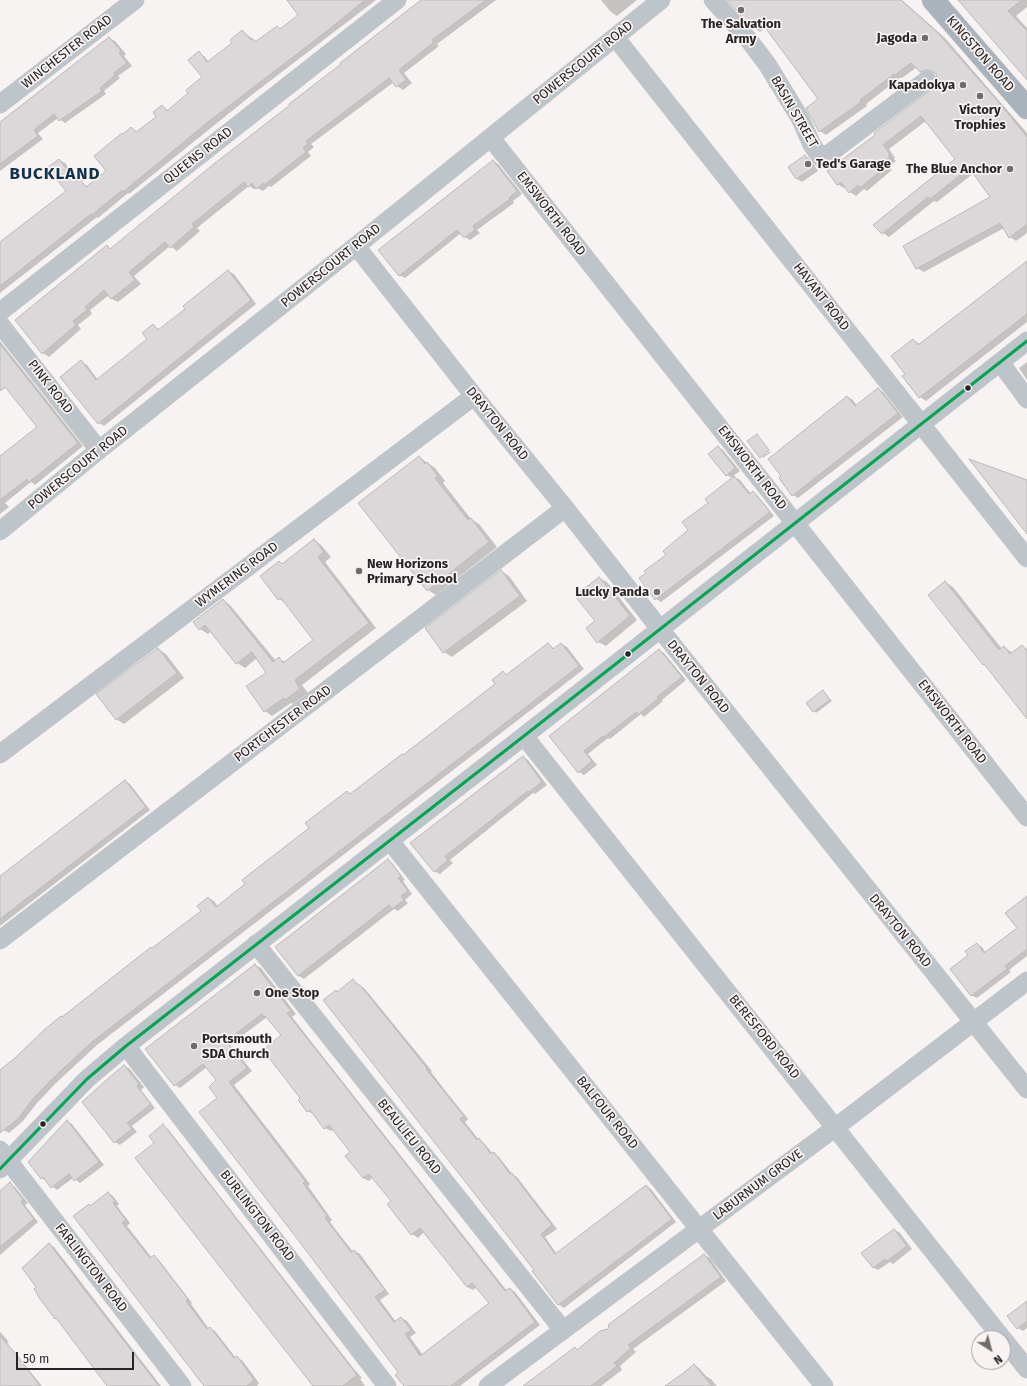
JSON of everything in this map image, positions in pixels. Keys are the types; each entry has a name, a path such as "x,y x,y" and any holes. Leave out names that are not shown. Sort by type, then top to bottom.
{"main road":[{"name":"KINGSTON ROAD","path":"933,0 1027,108"}],"street":[{"name":"WINCHESTER ROAD","path":"0,104 135,0"},
{"name":"QUEENS ROAD","path":"0,312 398,0"},
{"name":"POWERSCOURT ROAD","path":"0,531 661,0"},
{"name":"BASIN STREET","path":"713,0 748,39 767,64 800,118 812,145 822,159 927,80"},
{"name":"HAVANT ROAD","path":"615,37 1027,558"},
{"name":"EMSWORTH ROAD","path":"491,138 1027,817"},
{"name":"DRAYTON ROAD","path":"356,246 1027,1089"},
{"name":"PINK ROAD","path":"0,324 99,450"},
{"path":"3,1160 86,1078 126,1046 390,841 1027,341"},
{"path":"1000,362 1027,399"},
{"name":"WYMERING ROAD","path":"0,754 474,396"},
{"name":"PORTCHESTER ROAD","path":"0,940 565,508"},
{"name":"BERESFORD ROAD","path":"524,736 997,1330"},
{"name":"BALFOUR ROAD","path":"390,841 824,1386"},
{"name":"BEAULIEU ROAD","path":"256,944 563,1330"},
{"name":"LABURNUM GROVE","path":"488,1386 836,1127 1027,981"},
{"name":"BURLINGTON ROAD","path":"126,1046 387,1386"},
{"name":"FARLINGTON ROAD","path":"3,1160 182,1386"},
{"name":"BERESFORD ROAD","path":"1011,1348 1027,1369"}],"building":[{"path":"287,0 365,0 208,122 123,192 122,190 0,286 0,242 66,191 47,168 59,159 77,182 80,179 86,187 106,171 94,156 131,127 136,132 156,117 153,112 162,105 167,111 188,93 186,90 202,77 188,60 199,51 207,62 232,43 230,40 242,30 251,40 253,39 255,42 277,26 280,29 298,15"},
{"path":"421,0 486,0 432,40 434,42 399,70 406,80 396,87 389,78 306,141 308,144 303,148 306,152 264,185 263,183 256,189 252,183 248,187 244,182 192,224 194,227 170,248 165,242 129,272 135,280 111,299 104,290 85,307 87,310 73,321 76,325 42,354 15,320 107,245 110,249 215,163"},
{"path":"727,0 901,0 938,33 1027,137 1027,224 1009,238 1000,223 916,269 903,246 990,197 969,168 930,199 928,197 882,234 873,225 955,159 921,116 883,145 890,154 888,155 890,157 883,162 886,166 860,188 858,185 849,193 841,182 837,185 827,171 875,135 874,133 933,88 937,84 936,74 926,70 920,72 911,63 895,75 894,74 860,100 861,102 819,132 806,108 818,99 761,22 753,29"},
{"path":"958,0 1022,0 1008,11 1027,31 1027,80"},
{"path":"109,37 121,51 119,53 127,63 114,73 115,75 100,88 102,91 59,121 54,114 34,130 38,136 0,164 0,122"},
{"path":"805,155 813,168 796,179 788,167"},
{"path":"493,160 517,191 509,198 510,199 473,226 475,230 464,238 457,230 399,276 378,250"},
{"path":"1027,261 1027,314 919,398 902,376 905,374 891,356 913,339 918,345"},
{"path":"228,270 251,300 98,424 60,377 81,360 96,380 147,339 142,333 153,324 158,330 185,309 183,306"},
{"path":"0,344 78,443 29,482 27,479 0,500 0,456 37,427 5,387 0,391"},
{"path":"878,388 898,413 792,496 779,478 781,476 768,459 847,396 855,406"},
{"path":"757,434 769,450 760,458 747,441"},
{"path":"718,446 735,468 726,476 708,454"},
{"path":"419,456 425,464 427,462 438,476 435,478 468,520 471,518 489,542 427,591 358,503"},
{"path":"969,459 1027,480 1027,534"},
{"path":"734,476 749,494 753,491 770,512 655,600 639,578 646,573 644,571 666,555 663,551 688,530 682,522 708,503 705,499"},
{"path":"314,539 324,552 318,557 369,623 295,680 300,689 264,712 246,686 266,673 252,652 236,664 205,625 199,630 193,622 223,599 273,662 279,657 283,663 313,640 281,598 278,600 260,576 279,561 282,564"},
{"path":"501,570 520,596 443,653 425,628"},
{"path":"599,577 630,616 597,643 586,628 595,621 575,596"},
{"path":"945,581 999,650 1004,646 1010,654 1022,645 1027,651 1027,719 928,595"},
{"path":"548,643 553,649 561,643 579,666 92,1042 51,1080 32,1100 18,1119 0,1133 0,1070 45,1029 151,947 152,948 201,911 197,906 208,897 216,907 245,884 242,880 309,828 305,823 347,791 350,794 402,754 403,755 495,684 492,680 503,671 506,675"},
{"path":"158,648 177,673 116,720 96,694"},
{"path":"659,649 682,677 639,714 636,712 584,751 592,761 578,773 549,736"},
{"path":"823,690 830,700 813,712 806,703"},
{"path":"523,756 542,782 529,792 528,791 445,856 448,860 434,872 410,843"},
{"path":"125,780 146,807 0,919 0,876"},
{"path":"388,859 401,876 398,878 408,891 401,896 404,900 392,909 389,905 298,976 275,947"},
{"path":"1027,896 1027,949 1005,966 1007,969 971,996 950,969 968,955 965,951 977,943 984,953 1017,928 1005,913"},
{"path":"255,964 291,1011 287,1013 505,1291 510,1288 535,1322 451,1386 404,1386 395,1375 398,1372 199,1112 217,1098 209,1087 216,1080 203,1064 174,1086 145,1049","holes":["262,1014 264,1017 265,1016 281,1035 263,1050 300,1098 298,1100 307,1112 310,1110 324,1129 329,1125 350,1152 345,1156 363,1178 369,1174 391,1201 387,1204 411,1235 420,1228 467,1287 472,1283 489,1303 420,1356 405,1334 411,1330 401,1317 394,1322 375,1297 385,1290 354,1250 351,1252 325,1218 327,1216 303,1183 305,1181 229,1082 247,1068 226,1041"]},
{"path":"353,979 359,986 360,985 464,1116 460,1119 477,1140 479,1138 491,1154 494,1152 552,1225 541,1234 555,1254 646,1185 672,1219 558,1305 532,1271 534,1270 323,1000 336,990 337,992"},
{"path":"124,1065 139,1084 137,1086 151,1104 127,1123 132,1129 114,1143 82,1102"},
{"path":"67,1120 99,1162 74,1181 69,1174 51,1188 43,1177 41,1179 28,1162"},
{"path":"163,1124 357,1375 343,1386 313,1386 135,1158 154,1143 149,1136"},
{"path":"10,1182 23,1200 21,1202 34,1219 0,1247 0,1191"},
{"path":"108,1192 115,1201 113,1203 126,1220 122,1223 150,1258 154,1255 188,1299 186,1301 207,1329 210,1327 234,1358 237,1356 254,1380 247,1386 204,1386 73,1216 89,1204 90,1206"},
{"path":"894,1229 907,1246 887,1261 885,1259 873,1268 861,1253"},
{"path":"49,1243 159,1386 107,1386 56,1318 55,1319 37,1295 34,1289 36,1287 22,1268"},
{"path":"704,1254 721,1277 628,1345 631,1348 614,1363 617,1366 591,1386 523,1386 575,1347 577,1350 600,1331 608,1329 609,1324"},
{"path":"1027,1301 1027,1321 1017,1329 1007,1316"},
{"path":"0,1336 16,1354 40,1386 0,1386"},
{"path":"694,1364 712,1386 665,1386 682,1374"}],"transit line":[{"path":"0,1169 87,1079 126,1046 1027,341"}],"place":[{"name":"The Salvation Army","path":"741,10"},
{"name":"Jagoda","path":"925,38"},
{"name":"Kapadokya","path":"963,85"},
{"name":"Victory Trophies","path":"980,96"},
{"name":"Ted's Garage","path":"808,164"},
{"name":"The Blue Anchor","path":"1010,169"},
{"name":"New Horizons Primary School","path":"359,571"},
{"name":"Lucky Panda","path":"657,592"},
{"name":"One Stop","path":"257,993"},
{"name":"Portsmouth SDA Church","path":"194,1046"}],"district":[{"name":"BUCKLAND","path":"55,174"}]}
